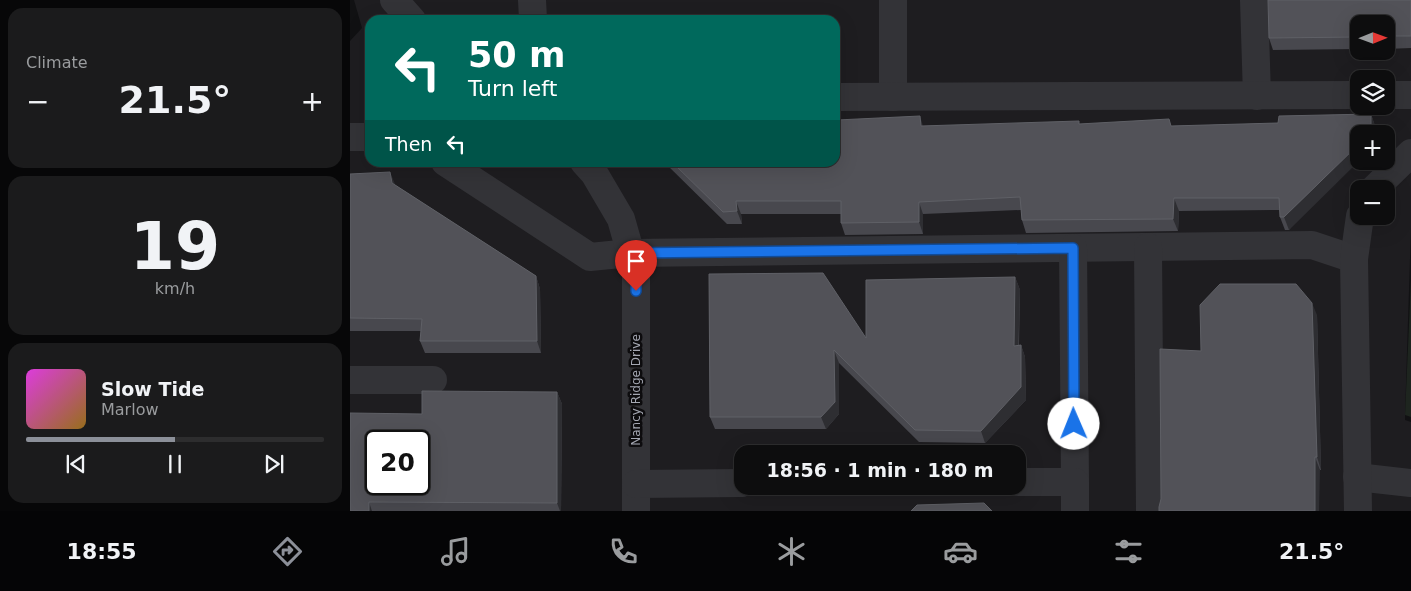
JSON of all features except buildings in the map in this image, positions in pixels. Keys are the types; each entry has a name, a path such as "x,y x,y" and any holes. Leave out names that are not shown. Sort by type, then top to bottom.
{"street":[{"path":"394,0 408,15"},
{"path":"532,0 533,15"},
{"path":"893,0 893,97"},
{"path":"1254,0 1257,96"},
{"path":"840,97 1350,95"},
{"path":"1395,95 1411,95"},
{"path":"350,137 365,137"},
{"path":"1383,180 1411,153"},
{"path":"453,167 590,257 630,253 1312,246 1354,259"},
{"name":"Nancy Ridge Drive","path":"589,167 594,173 620,219 636,272 636,511"},
{"path":"1358,511 1354,259 1359,225"},
{"path":"1148,247 1150,511"},
{"path":"1073,248 1075,511"},
{"path":"350,380 433,380"},
{"path":"1357,477 1411,483"},
{"path":"1026,482 1075,482"},
{"path":"636,484 734,483"}],"shaded area":[{"path":"354,0 1411,0 1411,227 1405,420 1411,422 1411,511 350,511 350,41 362,28"},
{"path":"1411,279 1411,417 1405,415"}],"route":[{"path":"636,291 636,272 630,253 1073,248 1074,424"}]}
